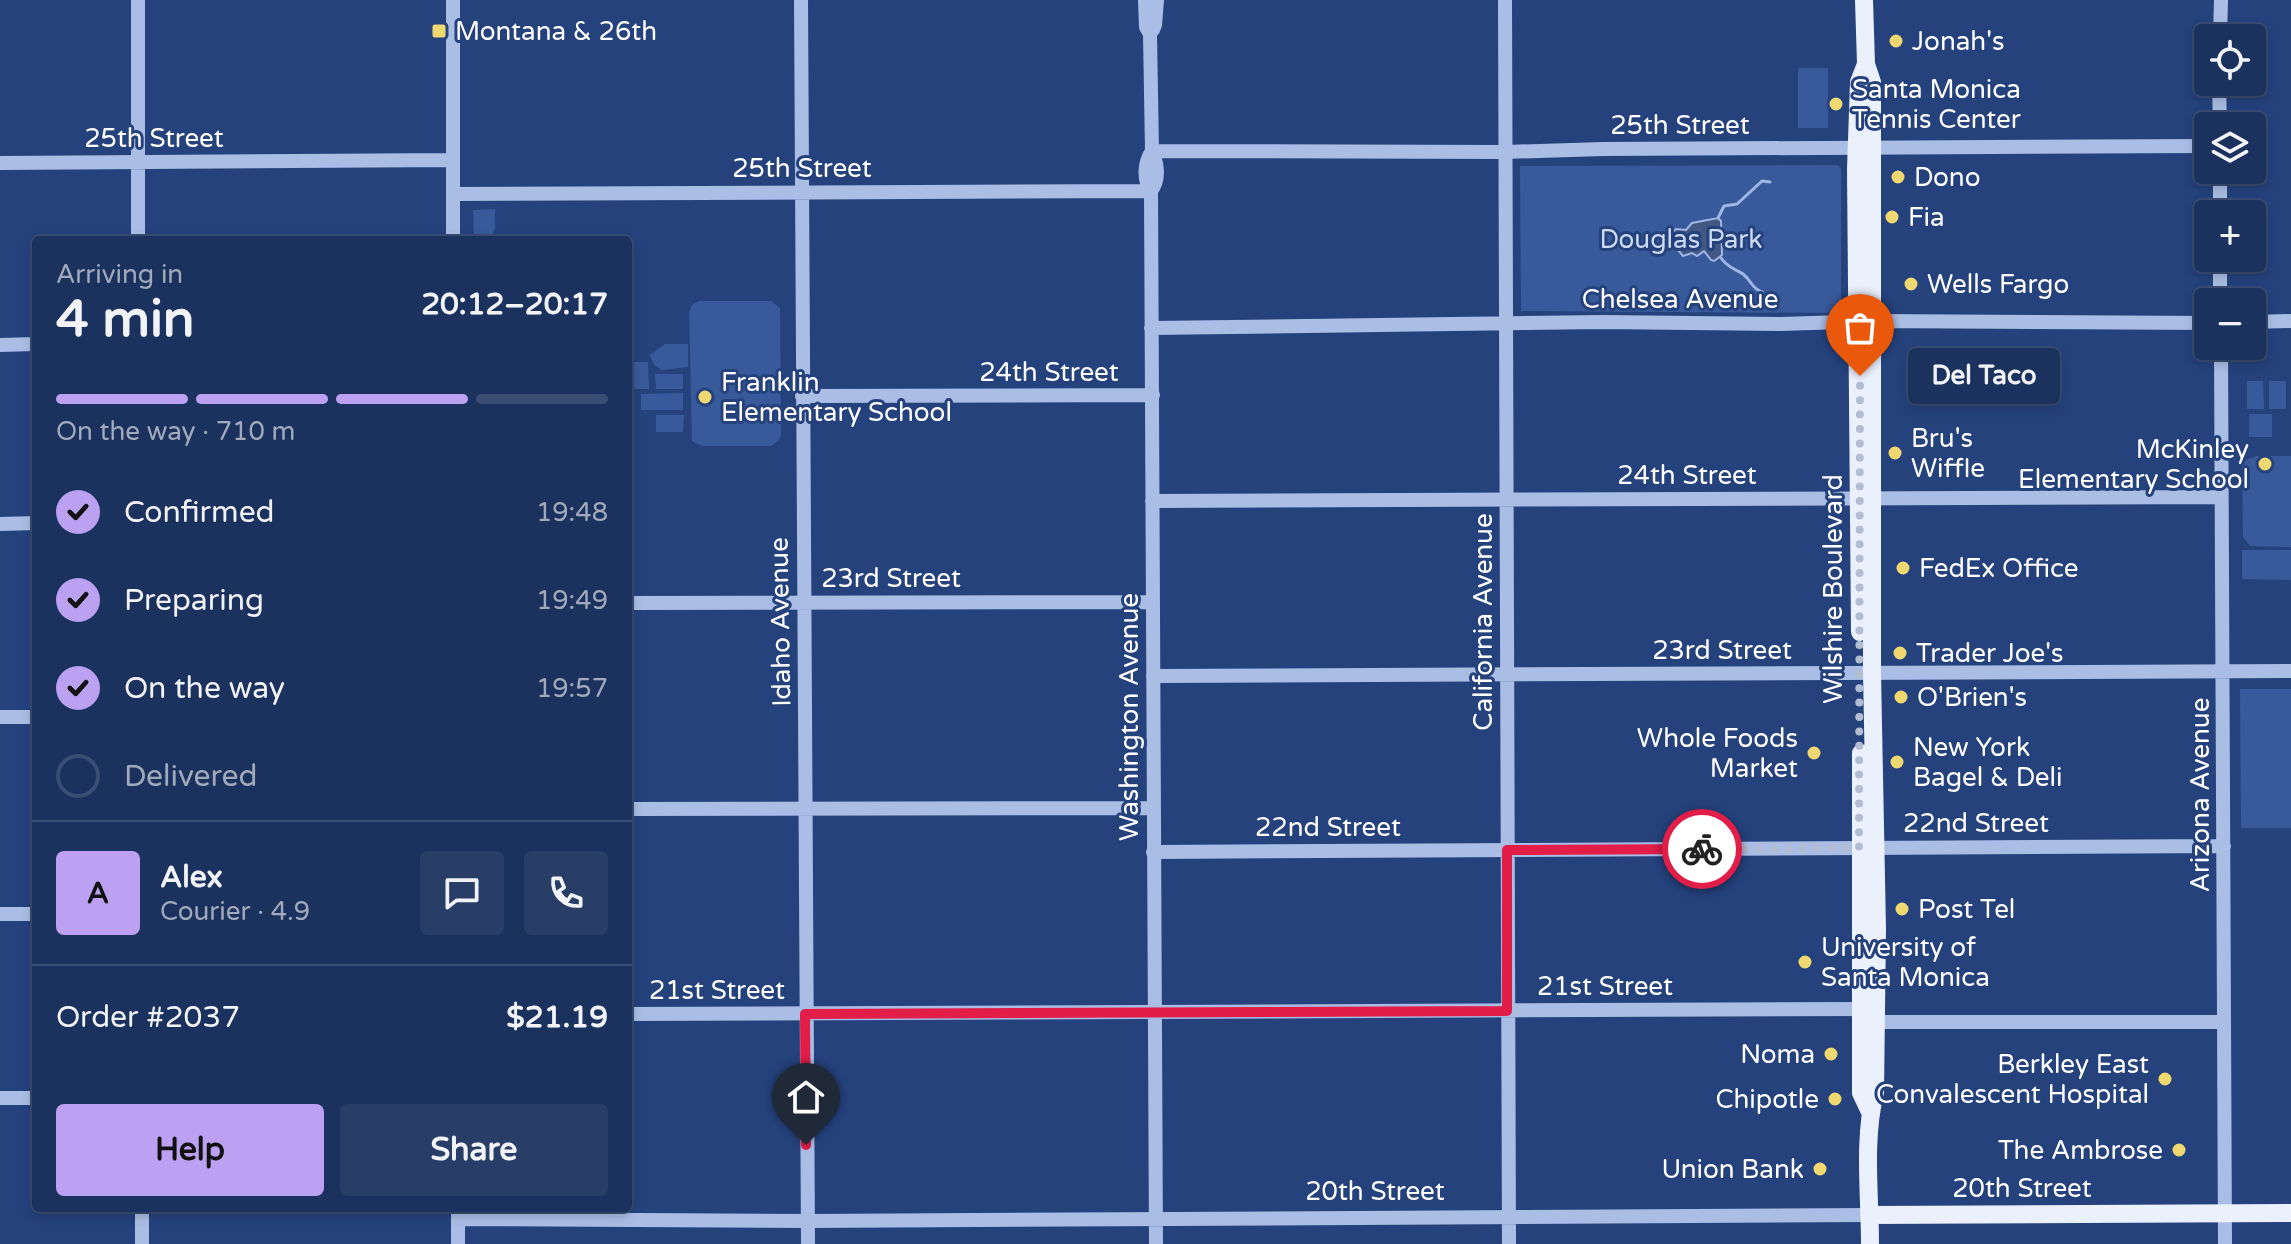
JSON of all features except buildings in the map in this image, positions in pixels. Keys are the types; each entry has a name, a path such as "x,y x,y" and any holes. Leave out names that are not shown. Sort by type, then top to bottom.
{"main road":[{"name":"Wilshire Boulevard","path":"1864,0 1866,64 1872,82 1864,148 1867,848 1875,1092 1870,1112 1870,1244"},
{"name":"Wilshire Boulevard","path":"1870,1112 1861,1093 1871,1022"},
{"name":"20th Street","path":"1869,1215 2291,1213"}],"street":[{"path":"138,0 138,236"},
{"path":"453,0 453,236"},
{"name":"Idaho Avenue","path":"801,0 808,1244"},
{"name":"Washington Avenue","path":"1145,0 1146,27 1150,34 1152,151 1156,161 1157,184 1151,191 1156,1244"},
{"name":"Washington Avenue","path":"1150,34 1155,25 1157,0"},
{"name":"California Avenue","path":"1505,0 1509,1244"},
{"path":"2220,24 2221,0"},
{"name":"25th Street","path":"1152,151 1505,152 2194,146"},
{"name":"25th Street","path":"0,163 453,160"},
{"name":"25th Street","path":"453,194 1151,191"},
{"path":"2266,322 2291,321"},
{"name":"Chelsea Avenue","path":"1151,328 1603,322 2194,323"},
{"path":"0,345 32,344"},
{"name":"Arizona Avenue","path":"2221,360 2225,1244"},
{"name":"24th Street","path":"802,396 1153,395"},
{"name":"24th Street","path":"1152,501 2221,497"},
{"path":"0,524 32,523"},
{"name":"23rd Street","path":"632,603 1153,602"},
{"name":"23rd Street","path":"1153,676 2291,671"},
{"path":"0,717 32,717"},
{"path":"632,809 1153,808"},
{"name":"22nd Street","path":"1153,852 2224,846"},
{"path":"0,914 32,914"},
{"name":"21st Street","path":"632,1014 1507,1011 1871,1022 2224,1022"},
{"path":"0,1098 32,1098"},
{"path":"142,1212 142,1244"},
{"path":"458,1214 458,1244"},
{"name":"20th Street","path":"458,1214 808,1221 1869,1215"}],"green space":[{"path":"1798,68 1828,68 1828,128 1798,128"},
{"name":"Douglas Park","path":"1837,165 1841,168 1841,308 1838,313 1521,311 1520,166"},
{"path":"495,209 492,236 474,236 473,210"},
{"path":"699,301 771,301 780,308 781,435 771,446 702,446 692,441 689,312 692,305"},
{"path":"665,344 688,344 688,367 662,370 654,365 650,355"},
{"path":"633,362 648,362 649,389 633,389"},
{"path":"655,374 683,374 683,389 656,389"},
{"path":"2247,381 2263,381 2264,409 2247,409"},
{"path":"2269,381 2286,381 2286,409 2269,409"},
{"path":"683,393 683,410 641,410 641,394"},
{"path":"2249,414 2272,414 2272,437 2249,437"},
{"path":"656,415 684,415 683,432 656,432"},
{"path":"2256,456 2291,456 2291,547 2250,546 2243,537 2242,467 2246,460"},
{"path":"2242,550 2291,550 2291,580 2242,579"},
{"path":"2240,689 2291,689 2291,828 2241,828"}],"shaded area":[{"path":"1718,218 1721,221 1722,255 1714,261 1704,251 1697,256 1692,253 1683,256 1669,239 1676,229 1686,230 1692,223"}],"waterway":[{"path":"1718,218 1724,206 1737,204 1762,181 1770,182"},
{"path":"1721,258 1762,292"}],"way so far":[{"path":"1702,849 1859,848 1860,376"}],"place":[{"name":"Montana & 26th","path":"439,31"},
{"name":"Jonah's","path":"1896,41"},
{"name":"Santa Monica Tennis Center","path":"1836,104"},
{"name":"Dono","path":"1898,177"},
{"name":"Fia","path":"1892,217"},
{"name":"Wells Fargo","path":"1911,284"},
{"name":"Del Taco","path":"1860,376"},
{"name":"Franklin Elementary School","path":"705,397"},
{"name":"Bru's Wiffle","path":"1895,453"},
{"name":"McKinley Elementary School","path":"2265,464"},
{"name":"FedEx Office","path":"1903,568"},
{"name":"Trader Joe's","path":"1900,653"},
{"name":"O'Brien's","path":"1901,697"},
{"name":"Whole Foods Market","path":"1814,753"},
{"name":"New York Bagel & Deli","path":"1897,762"},
{"name":"Post Tel","path":"1902,909"},
{"name":"University of Santa Monica","path":"1805,962"},
{"name":"Noma","path":"1831,1054"},
{"name":"Berkley East Convalescent Hospital","path":"2165,1079"},
{"name":"Chipotle","path":"1835,1099"},
{"name":"The Ambrose","path":"2179,1150"},
{"name":"Union Bank","path":"1820,1169"}],"route":[{"path":"806,1145 805,1014 1507,1011 1507,850 1702,849"}]}
